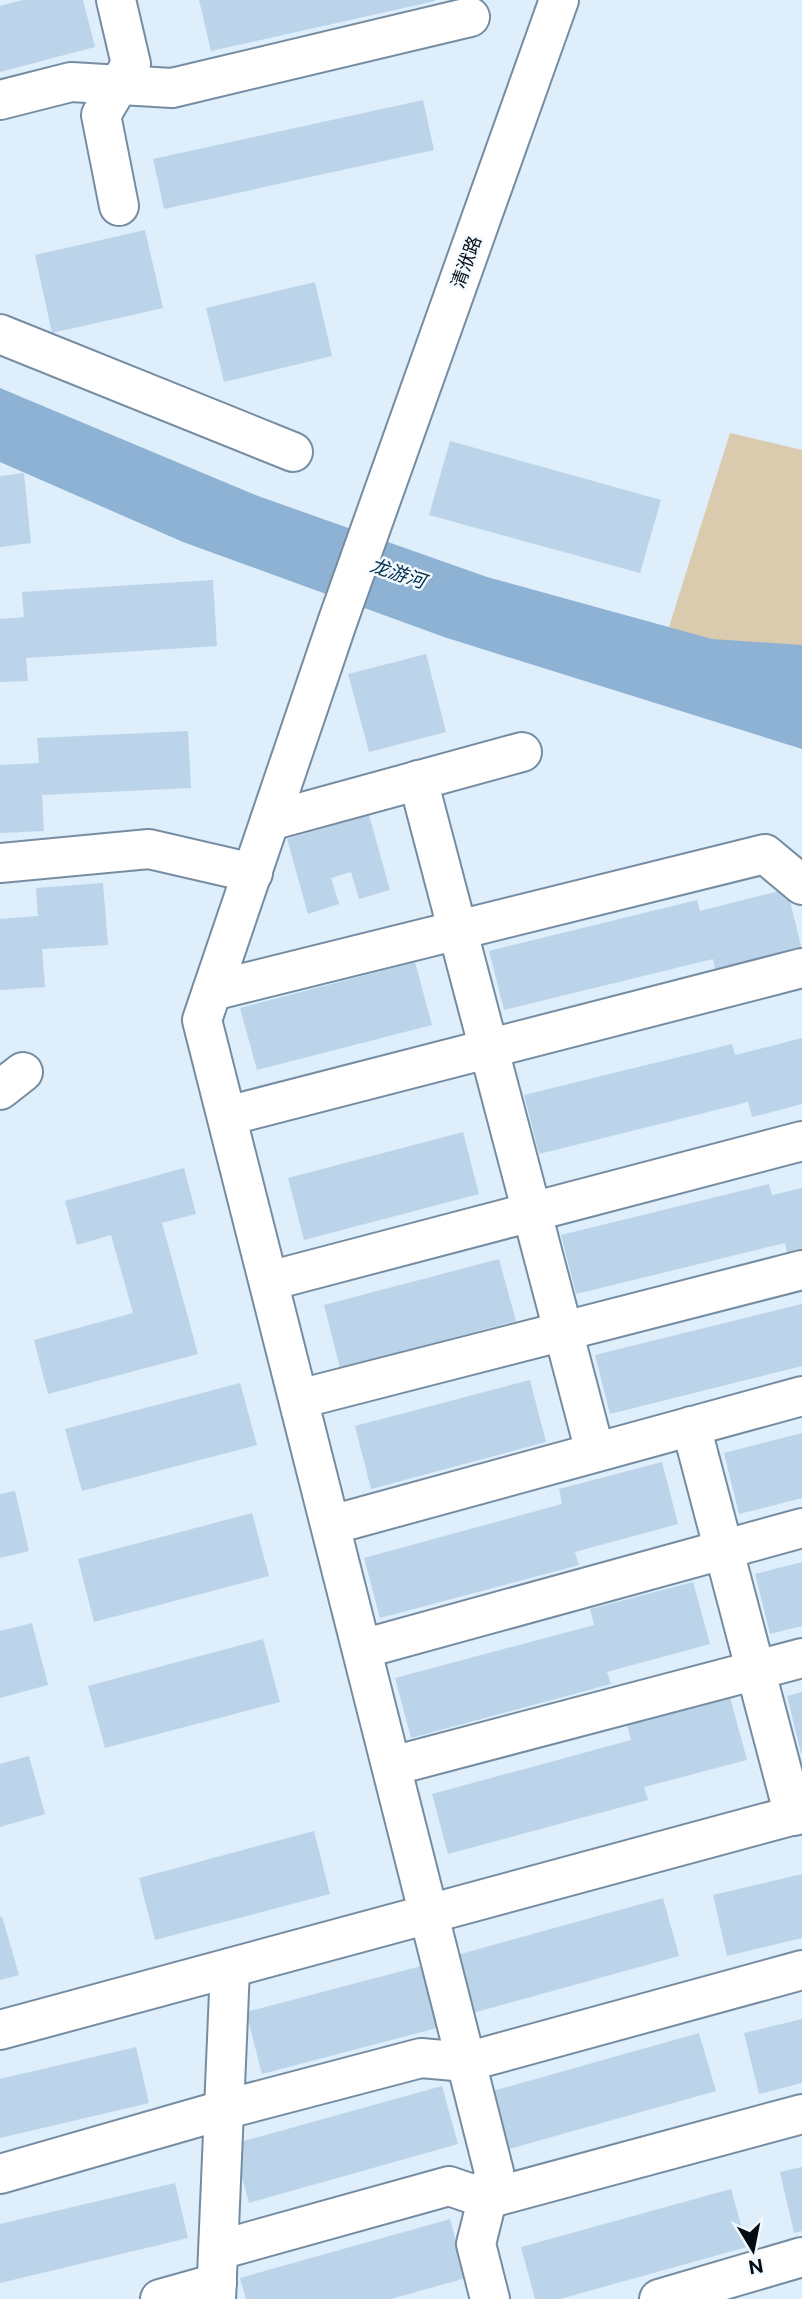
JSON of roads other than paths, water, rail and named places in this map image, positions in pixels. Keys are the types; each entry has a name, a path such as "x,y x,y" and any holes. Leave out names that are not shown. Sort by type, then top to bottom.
{"street":[{"path":"116,0 131,64 101,115 119,206"},
{"name":"清洑路","path":"490,2299 475,2244 494,2172 202,1020 337,623 559,0"},
{"path":"0,100 71,82 172,88 470,16"},
{"path":"0,334 293,452"},
{"path":"270,821 522,752"},
{"path":"418,780 595,1452"},
{"path":"0,863 149,849 253,873"},
{"path":"212,991 765,854 802,885"},
{"path":"227,1116 802,968"},
{"path":"269,1281 802,1142"},
{"path":"299,1399 802,1270"},
{"path":"331,1525 802,1396"},
{"path":"0,2030 798,1814 755,1670 691,1426"},
{"path":"362,1649 802,1528"},
{"path":"392,1766 802,1658"},
{"path":"217,2277 230,1968"},
{"path":"0,2174 223,2110 421,2058 466,2062 802,1970"},
{"path":"160,2299 449,2186 487,2199 802,2114"},
{"path":"659,2299 802,2257"}],"water":[{"name":"龙游河","path":"0,388 258,496 487,577 712,639 802,645 802,749 444,637 183,542 0,462"}]}
